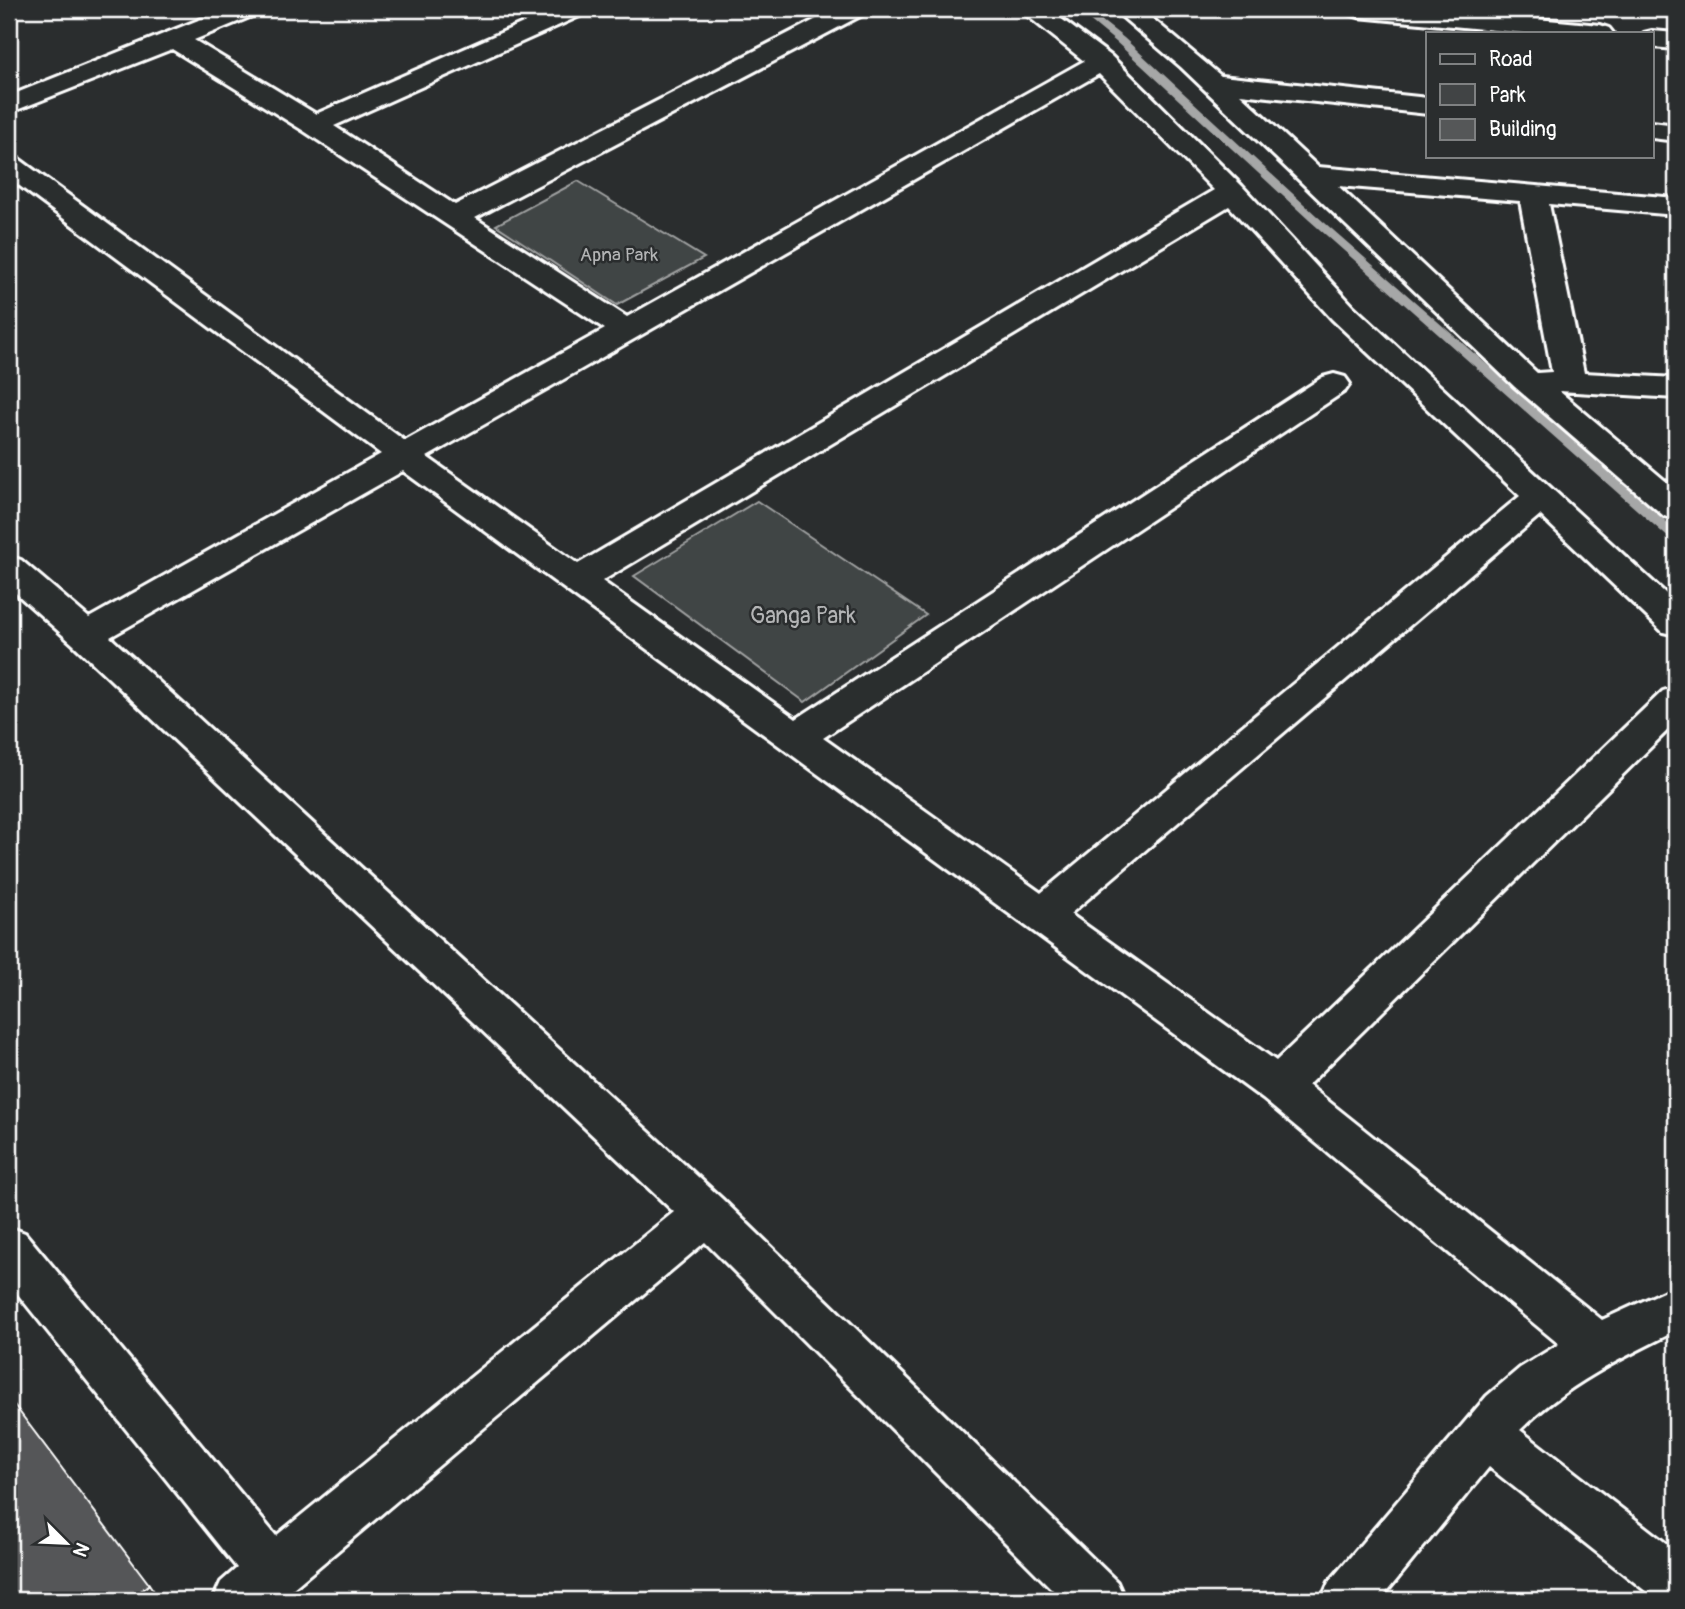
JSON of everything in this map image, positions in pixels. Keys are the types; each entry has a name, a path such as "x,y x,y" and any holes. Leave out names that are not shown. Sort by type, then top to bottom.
{"street":[{"path":"9,105 248,9"},
{"path":"314,125 575,9"},
{"path":"452,218 855,9"},
{"path":"1032,9 1102,62 1232,192 1343,313 1676,624"},
{"path":"1126,9 1155,30 1214,83 1526,380 1674,505"},
{"path":"1358,9 1504,16 1594,32"},
{"path":"1654,39 1676,41"},
{"path":"176,40 314,125 625,329"},
{"path":"86,635 406,457 625,329 1102,62"},
{"path":"1214,83 1426,106"},
{"path":"1654,130 1676,134"},
{"path":"9,165 406,457 579,579 1278,1086 1598,1346"},
{"path":"1311,175 1676,206"},
{"path":"579,579 1232,192"},
{"path":"1532,193 1570,383"},
{"path":"1526,380 1676,388"},
{"path":"797,737 1334,384"},
{"path":"1042,915 1541,496"},
{"path":"9,568 86,635 706,1213 1099,1600"},
{"path":"1278,1086 1676,700"},
{"path":"9,1248 256,1586 706,1213"},
{"path":"1347,1600 1504,1412 1537,1384 1598,1346 1676,1307"},
{"path":"1486,1434 1676,1583"}],"green space":[{"name":"Apna Park","path":"578,181 704,258 617,305 496,225"},
{"name":"Ganga Park","path":"757,501 926,615 805,702 634,576"}],"building":[{"path":"9,1398 149,1584 130,1600 9,1600"}],"waterway":[{"path":"1081,9 1120,40 1313,218 1676,537"}]}
